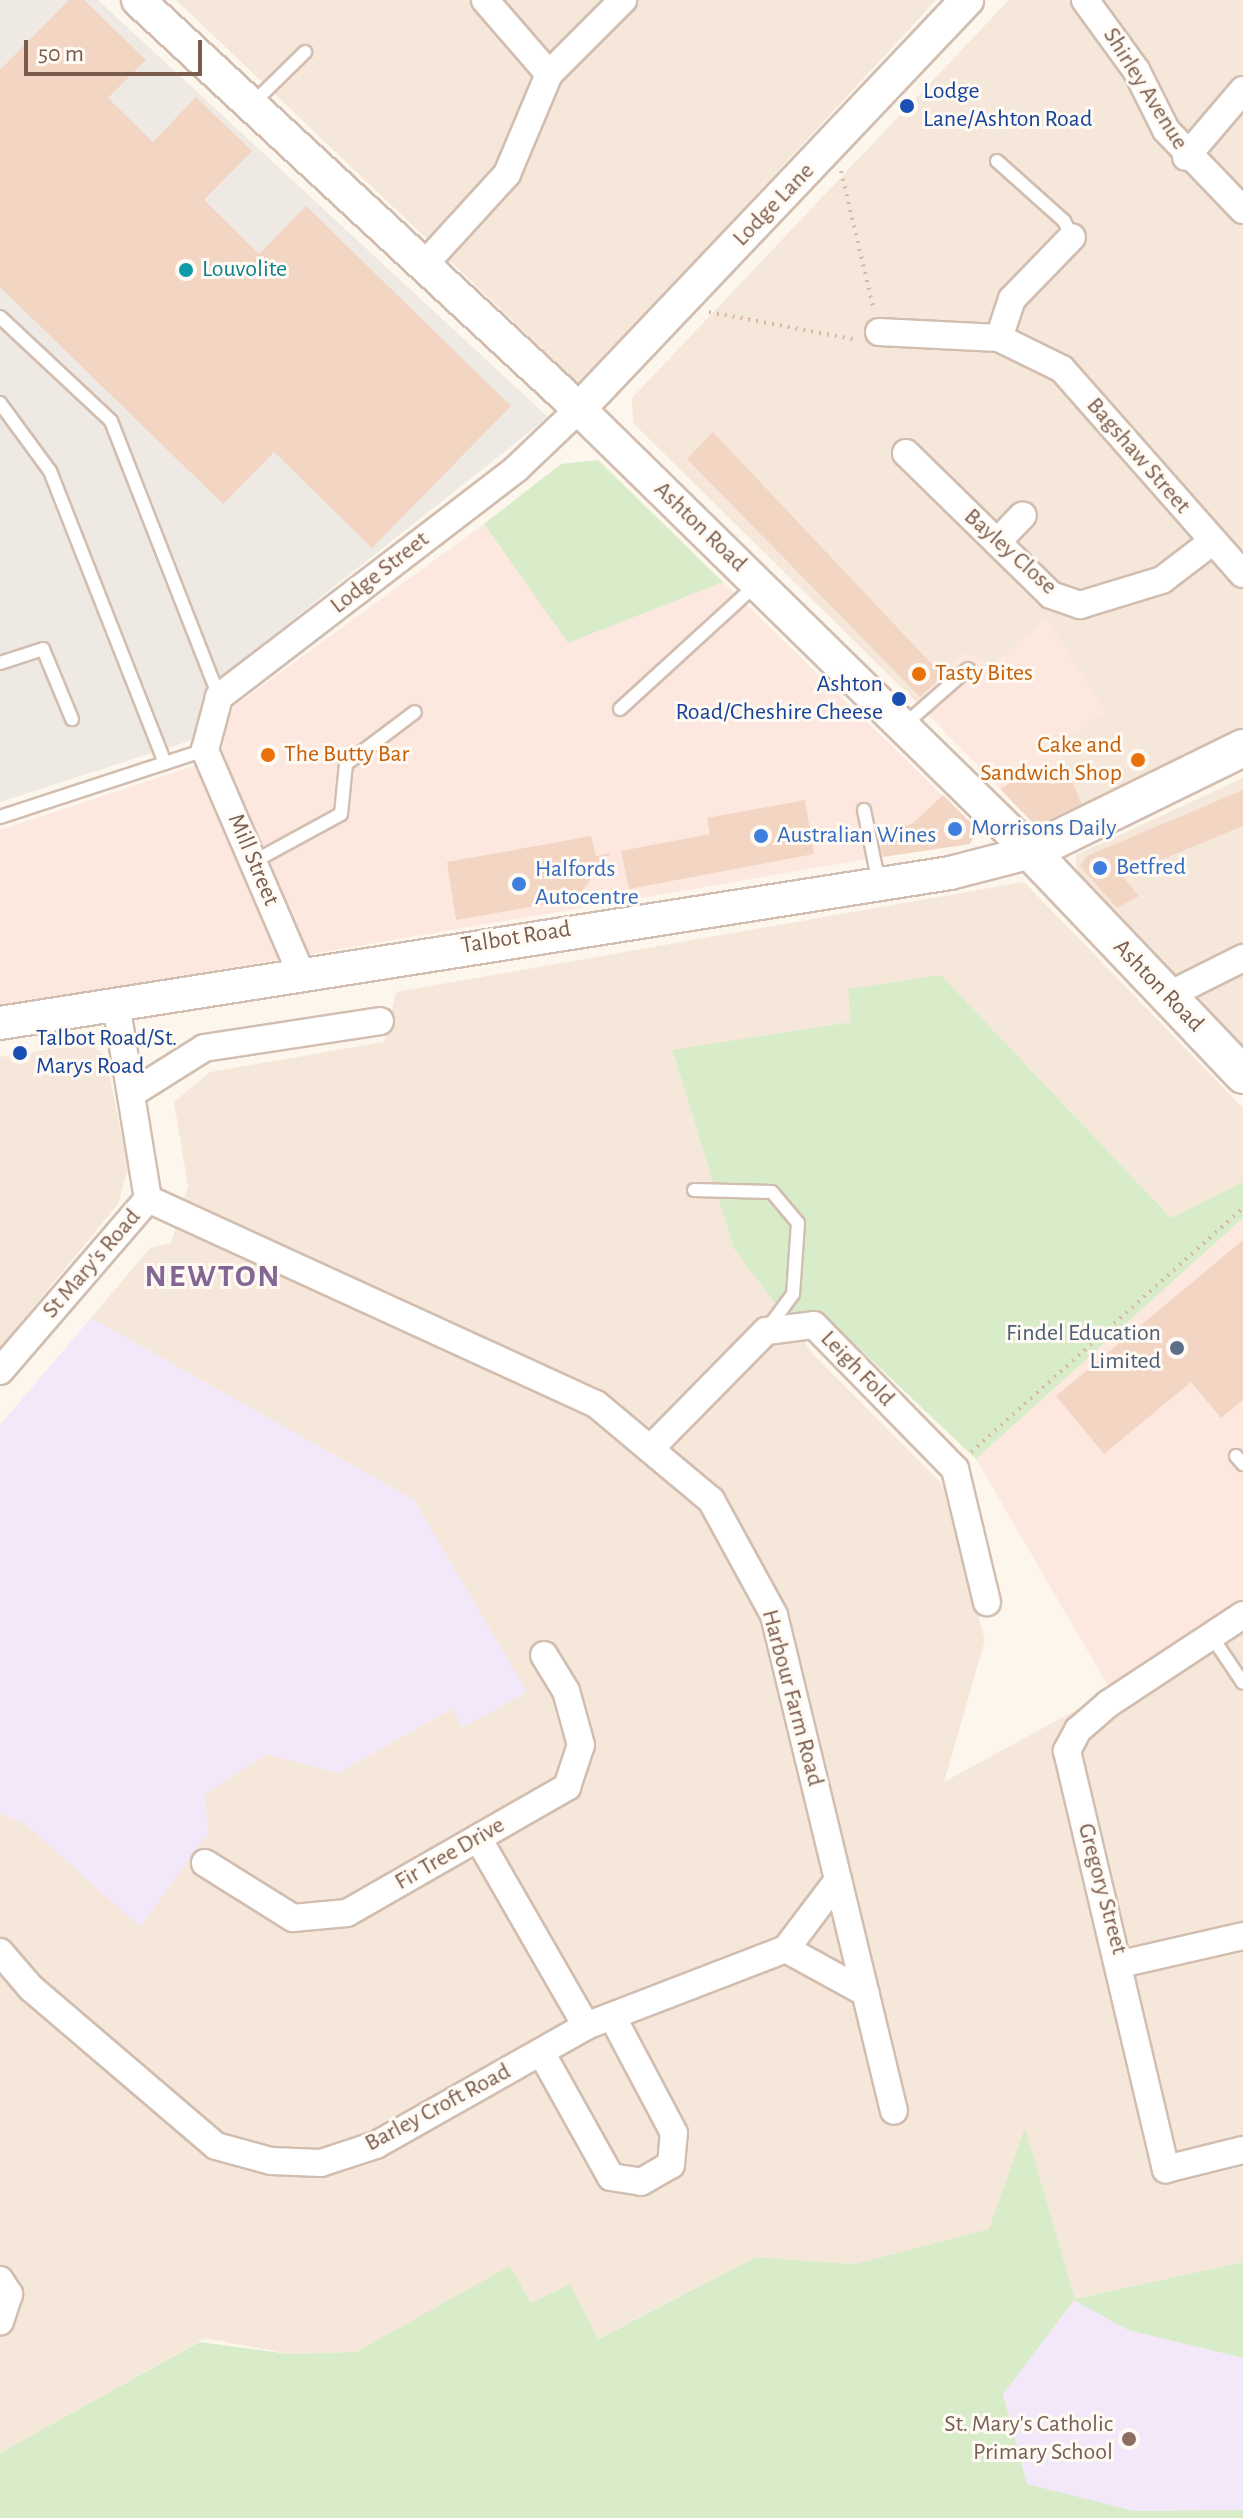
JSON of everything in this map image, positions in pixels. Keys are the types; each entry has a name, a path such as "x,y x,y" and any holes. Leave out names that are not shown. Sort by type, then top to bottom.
{"main road":[{"path":"1031,852 1243,748"},
{"name":"Ashton Road","path":"1031,852 1243,1075"}],"street":[{"name":"Ashton Road","path":"138,0 579,409 1031,852"},
{"path":"485,0 549,74"},
{"path":"424,265 507,174 549,74 623,0"},
{"name":"Lodge Lane","path":"579,409 967,0"},
{"name":"Shirley Avenue","path":"1085,0 1186,157 1243,210"},
{"path":"1186,157 1243,90"},
{"path":"999,338 1012,299 1072,237"},
{"name":"Bagshaw Street","path":"879,332 999,338 1025,348 1062,369 1243,574"},
{"name":"Lodge Street","path":"219,697 517,468 579,409"},
{"name":"Bayley Close","path":"906,453 1051,595 1080,605 1162,580 1213,541"},
{"path":"997,542 1023,515"},
{"path":"205,750 219,697"},
{"name":"Mill Street","path":"205,750 300,971"},
{"name":"Talbot Road","path":"0,1023 300,971 879,884 1031,852"},
{"path":"1167,996 1243,958"},
{"name":"St Mary's Road","path":"0,1371 148,1199 116,1003"},
{"path":"131,1094 204,1048 380,1021"},
{"name":"Harbour Farm Road","path":"148,1199 596,1404 711,1500 774,1615 894,2111"},
{"name":"Leigh Fold","path":"766,1331 814,1325 955,1469"},
{"path":"650,1449 766,1331"},
{"path":"955,1469 987,1602"},
{"name":"Gregory Street","path":"1243,1615 1108,1704 1078,1730 1067,1751 1121,1964 1166,2169 1243,2150"},
{"name":"Fir Tree Drive","path":"205,1863 293,1918 347,1913 567,1787 581,1745 566,1691 544,1655"},
{"path":"478,1838 586,2026"},
{"path":"838,1880 786,1949 866,1993"},
{"path":"1121,1964 1243,1936"},
{"name":"Barley Croft Road","path":"0,1952 31,1988 216,2146 271,2161 321,2163 376,2145 586,2026 786,1949"},
{"path":"541,2052 611,2177 641,2182 671,2165 674,2133 612,2016"},
{"path":"0,2280 9,2294 0,2322"}],"lane":[{"path":"251,105 305,52"},
{"path":"997,161 1064,221 1072,237"},
{"path":"0,317 111,421 219,697"},
{"path":"0,403 50,471 165,763"},
{"path":"620,709 758,583"},
{"path":"0,663 43,649 72,719"},
{"path":"904,725 968,669"},
{"path":"253,862 341,814 346,764 415,712"},
{"path":"0,817 205,750"},
{"path":"864,810 879,884"},
{"path":"694,1190 772,1192 798,1223 793,1294 766,1331"},
{"path":"1212,1637 1243,1683"}],"path":[{"path":"678,306 852,341 879,332 835,142"},
{"path":"955,1469 1243,1208"}],"shaded area":[{"path":"0,0 98,0 548,417 229,670 205,698 192,740 0,802"},
{"path":"176,0 936,0 580,385"},
{"path":"1009,0 1243,0 1243,729 1082,805 1055,744 1047,618 994,664 966,653 916,702 633,423 632,398"},
{"path":"484,524 568,643 723,582 977,829 968,842 0,1007 0,830 221,757 229,710"},
{"path":"1046,618 1106,712 1055,745 1082,805 1039,829 916,702 967,653 994,664"},
{"path":"1243,778 1243,1049 1087,889 1076,867 1076,855"},
{"path":"1024,882 1243,1108 1243,1182 1172,1219 941,975 851,1022 672,1051 734,1249 814,1355 942,1484 985,1640 944,1782 1111,1691 1243,1602 1243,2262 1075,2299 1025,2130 990,2229 855,2264 756,2257 597,2339 570,2284 531,2303 510,2267 356,2352 289,2354 205,2338 0,2453 0,1813 24,1823 208,1834 205,1794 268,1753 338,1773 453,1708 462,1727 414,1500 91,1318 150,1248 171,1243 188,1186 174,1102 210,1072 384,1042 396,992"},
{"path":"90,1043 106,1057 128,1169 118,1204 0,1348 0,1057"},
{"path":"1243,1218 1243,1602 1111,1691 976,1459"},
{"path":"91,1318 414,1500 527,1692 462,1728 452,1708 338,1773 267,1754 205,1794 208,1834 140,1927 24,1823 0,1813 0,1425"},
{"name":"St. Mary's Catholic Primary School","path":"1075,2299 1128,2330 1243,2358 1243,2510 1134,2511 1027,2485 1003,2394"}],"green space":[{"path":"598,460 723,582 568,643 484,524 561,464"},
{"path":"941,975 1171,1218 1243,1182 1243,1218 976,1459 824,1315 784,1315 734,1249 672,1050 851,1022 848,989"},
{"path":"1025,2128 1075,2299 1243,2262 1243,2358 1128,2330 1074,2300 1003,2394 1027,2484 1134,2511 1243,2510 1243,2518 0,2518 0,2453 199,2342 289,2354 356,2352 510,2266 531,2303 570,2284 598,2339 756,2257 855,2264 989,2229"}],"building":[{"name":"Louvolite","path":"69,0 84,0 146,60 108,98 153,142 196,97 252,151 204,200 259,254 306,206 511,406 372,548 274,452 223,504 0,287 0,70"},
{"path":"713,432 943,676 920,697 687,459"},
{"path":"1036,768 1052,785 1069,775 1082,804 1036,826 1000,789"},
{"path":"1243,790 1243,826 1122,876 1139,896 1117,908 1080,866 1087,856"},
{"path":"943,795 977,829 970,844 883,857 877,831 912,824"},
{"name":"Australian Wines","path":"805,800 814,854 629,889 621,851 710,834 707,818"},
{"name":"Halfords Autocentre","path":"591,836 596,856 611,853 576,899 456,920 447,862"},
{"name":"Findel Education Limited","path":"1243,1240 1243,1400 1221,1418 1191,1382 1104,1454 1056,1396"}],"place":[{"name":"Lodge Lane/Ashton Road","path":"907,106"},
{"name":"Louvolite","path":"186,270"},
{"name":"Tasty Bites","path":"919,674"},
{"name":"Ashton Road/Cheshire Cheese","path":"899,699"},
{"name":"The Butty Bar","path":"268,755"},
{"name":"Cake and Sandwich Shop","path":"1138,760"},
{"name":"Morrisons Daily","path":"955,829"},
{"name":"Australian Wines","path":"761,836"},
{"name":"Betfred","path":"1100,868"},
{"name":"Halfords Autocentre","path":"519,884"},
{"name":"Talbot Road/St. Marys Road","path":"20,1053"},
{"name":"Findel Education Limited","path":"1177,1348"},
{"name":"St. Mary's Catholic Primary School","path":"1129,2439"}],"district":[{"name":"NEWTON","path":"213,1276"}]}
